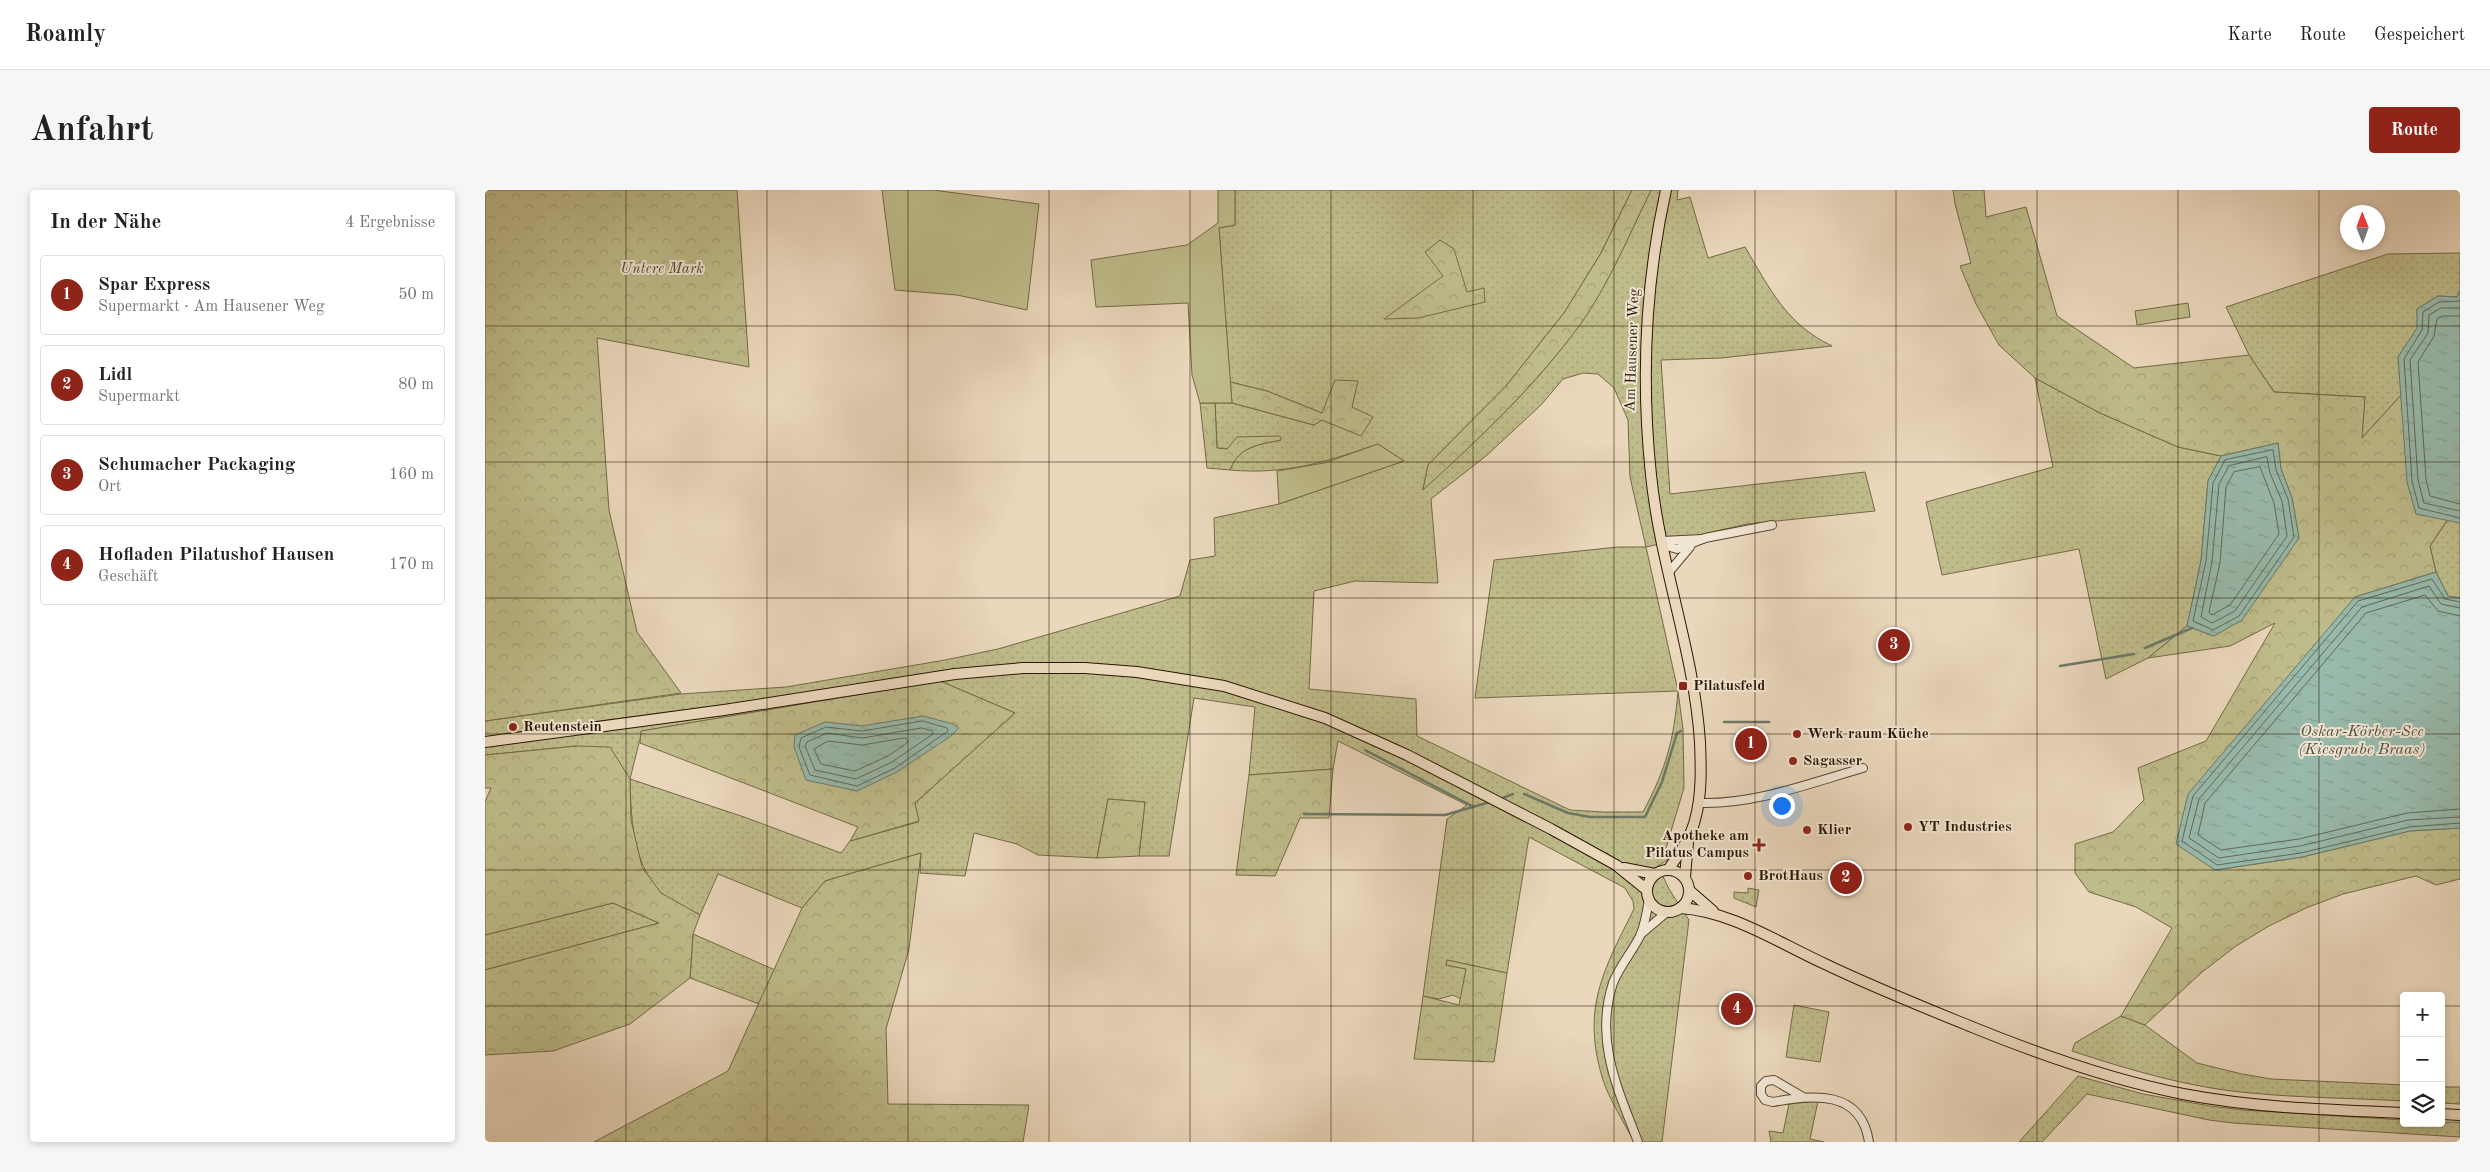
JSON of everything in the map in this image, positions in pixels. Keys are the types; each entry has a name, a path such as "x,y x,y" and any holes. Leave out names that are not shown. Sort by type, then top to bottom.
{"main road":[{"name":"Am Hausener Weg","path":"1666,190 1652,268 1645,355 1646,430 1651,478 1662,543 1698,712 1701,762 1699,803 1689,838"},
{"path":"485,742 724,710 955,674 1023,668 1085,668 1137,672 1224,686 1325,718 1407,755 1616,865 1655,874 1674,870 1685,877"},
{"path":"1616,865 1648,895 1660,910 1667,912 1680,908 1685,904 1689,891 1685,877 1689,838"},
{"path":"1668,870 1689,838"},
{"path":"1648,895 1655,874"},
{"path":"1689,891 1716,913 1849,976 2020,1046 2107,1076 2159,1089 2246,1104 2400,1113"},
{"path":"1680,908 1716,913"},
{"path":"2445,1114 2460,1115"}],"street":[{"path":"1662,543 1705,538 1771,524"},
{"path":"1669,572 1683,552 1705,538"},
{"path":"1662,543 1677,549 1692,545"},
{"path":"1699,803 1714,804 1768,795 1863,768"},
{"path":"1640,936 1648,895"},
{"path":"1638,1142 1617,1088 1607,1053 1606,1015 1613,982 1640,936 1667,912"},
{"path":"1803,1097 1774,1080 1766,1081 1761,1086 1761,1094 1765,1100 1773,1102 1803,1097 1832,1098 1851,1107 1862,1120 1869,1142"}],"green space":[{"name":"Untere Mark","path":"485,190 737,190 749,367 597,338 609,510 637,632 681,693 485,721"},
{"path":"882,190 933,190 1039,204 1027,310 957,295 895,290"},
{"path":"1218,190 1235,190 1235,225 1219,228 1232,403 1200,403 1192,375 1188,303 1096,307 1091,260 1187,245 1218,223"},
{"path":"1235,190 1632,190 1601,253 1564,313 1506,386 1428,465 1423,489 1506,411 1563,347 1600,292 1651,190 1678,190 1677,200 1690,197 1708,258 1745,247 1771,291 1791,316 1816,337 1832,346 1721,358 1661,360 1670,494 1865,472 1875,511 1747,524 1646,547 1630,477 1628,420 1614,388 1598,374 1583,373 1563,379 1541,405 1486,456 1431,499 1438,583 1355,581 1314,591 1309,689 1416,699 1417,736 1570,810 1643,812 1658,782 1668,754 1678,691 1683,729 1684,788 1666,848 1670,858 1658,866 1669,889 1689,920 1662,1142 1634,1142 1606,1088 1597,1055 1594,1032 1595,1011 1599,991 1613,952 1634,909 1633,901 1625,888 1529,837 1507,973 1447,960 1446,965 1466,969 1461,999 1453,995 1439,999 1423,996 1447,819 1467,805 1338,741 1333,769 1249,775 1255,707 1194,698 1169,856 1139,856 1145,802 1108,799 1097,858 1038,855 1017,844 974,833 965,876 920,873 921,853 825,881 802,908 718,874 700,915 664,896 651,880 644,867 638,853 635,838 631,809 630,779 577,746 485,755 485,721 681,694 786,687 945,660 998,649 1180,596 1190,560 1215,556 1214,518 1279,504 1404,461 1378,444 1305,466 1288,469 1269,471 1230,470 1234,462 1244,451 1257,445 1280,440 1227,449 1217,448 1215,403 1232,403 1314,425 1322,420 1360,435 1352,407 1357,381 1322,413 1267,391 1230,382 1219,228 1235,225","holes":["940,681 1015,713 915,803 918,822 850,841 841,853 744,817 630,779 642,731"]},
{"path":"1632,190 1651,190 1627,242 1580,325 1563,348 1525,391 1423,490 1428,465 1506,386 1564,313 1601,253"},
{"path":"1953,190 1984,190 1986,217 2026,207 2057,316 2134,368 2249,355 2274,392 2365,397 2362,438 2402,394 2416,514 2448,519 2430,546 2436,572 2355,597 2216,870 2302,857 2410,831 2460,828 2460,879 2436,885 2416,876 2343,894 2306,908 2269,926 2236,946 2201,973 2145,1025 2121,1016 2172,928 2136,907 2089,892 2075,873 2075,844 2113,832 2144,800 2138,768 2206,741 2275,623 2230,646 2148,658 2187,626 2214,636 2299,538 2292,498 2281,469 2278,443 2221,456 2178,447 2100,413 2035,378 1999,345 1976,304 1960,266 1971,263"},
{"path":"1440,240 1454,249 1467,292 1484,288 1485,302 1418,318 1384,319 1443,276 1425,252"},
{"path":"2460,253 2460,291 2457,297 2438,296 2417,309 2418,328 2398,357 2402,394 2361,439 2365,397 2274,392 2249,355 2226,307 2388,254"},
{"path":"2188,303 2190,317 2137,325 2135,311"},
{"path":"2035,378 2100,413 2178,447 2221,456 2208,481 2201,561 2187,626 2148,658 2106,679 2079,549 1942,575 1926,502 2053,467"},
{"path":"1335,380 1358,381 1352,407 1373,417 1361,436 1322,420 1314,425 1232,403 1230,382 1267,391 1322,413"},
{"path":"1200,403 1215,403 1217,448 1227,449 1237,437 1280,436 1281,440 1257,445 1244,451 1234,462 1230,470 1207,468"},
{"path":"1378,444 1404,461 1279,504 1277,471 1324,463"},
{"path":"2448,519 2460,523 2460,598 2448,596 2436,572 2430,546"},
{"path":"1618,547 1646,547 1678,691 1475,698 1494,560"},
{"path":"940,681 1015,713 915,803 919,821 850,841 858,827 640,743 641,731"},
{"path":"577,746 610,747 630,779 631,820 642,867 661,893 700,915 693,934 690,978 630,1024 553,1051 485,1055 485,970 659,923 613,903 485,935 485,802 491,788 485,788 485,755"},
{"path":"1333,769 1329,818 1300,818 1275,876 1236,875 1249,775"},
{"path":"1108,799 1145,802 1139,856 1097,858"},
{"path":"921,853 909,949 886,1029 888,1104 1029,1105 1023,1142 594,1142 728,1071 802,908 825,881"},
{"path":"1748,888 1759,890 1756,907 1734,898 1734,892 1748,893"},
{"path":"613,903 659,923 485,970 485,935"},
{"path":"693,934 775,970 759,1004 690,978"},
{"path":"1447,960 1507,973 1494,1062 1414,1059 1423,996 1459,1005 1466,969 1446,965"},
{"path":"1794,1005 1829,1012 1820,1062 1786,1057"},
{"path":"2121,1016 2145,1025 2197,1063 2271,1079 2400,1085 2400,1101 2289,1096 2228,1091 2205,1087 2160,1077 2072,1051 2075,1043"},
{"path":"2078,1076 2143,1094 2243,1110 2400,1120 2400,1127 2445,1127 2445,1122 2460,1122 2460,1137 2233,1123 2209,1120 2087,1094 2042,1142 2019,1142"},
{"path":"2445,1087 2460,1087 2460,1104 2445,1103"},
{"path":"1818,1101 1810,1139 1824,1142 1771,1142 1769,1131 1783,1133 1789,1104"}],"water":[{"path":"2460,291 2460,523 2416,514 2407,482 2398,357 2417,328 2417,309 2438,296 2457,297"},
{"path":"2278,443 2281,469 2292,498 2299,538 2242,620 2214,636 2187,626 2201,561 2208,481 2221,456"},
{"name":"Oskar-Körber-See (Kiesgrube Braas)","path":"2436,572 2448,596 2460,598 2460,828 2410,831 2302,857 2215,870 2176,844 2188,794 2355,597"},
{"path":"923,716 953,724 959,728 951,736 897,772 857,791 806,780 794,747 795,735 825,722 862,726"}],"waterway":[{"path":"2145,648 2192,628"},
{"path":"2060,666 2134,654"},
{"path":"1724,722 1769,722"},
{"path":"1524,794 1568,813 1590,817 1645,817 1662,782 1677,733 1681,731"},
{"path":"1365,750 1472,806"},
{"path":"1500,799 1513,794"},
{"path":"1304,814 1445,815 1490,802"}],"place":[{"name":"Schumacher Packaging","path":"1894,645"},
{"name":"Pilatusfeld","path":"1683,686"},
{"name":"Reutenstein","path":"513,727"},
{"name":"Werk raum Küche","path":"1797,734"},
{"name":"Spar Express","path":"1751,744"},
{"name":"Sagasser","path":"1793,761"},
{"name":"YT Industries","path":"1908,827"},
{"name":"Klier","path":"1807,830"},
{"name":"Apotheke am Pilatus Campus","path":"1759,845"},
{"name":"BrotHaus","path":"1748,876"},
{"name":"Lidl","path":"1846,878"},
{"name":"Hofladen Pilatushof Hausen","path":"1737,1009"}]}
